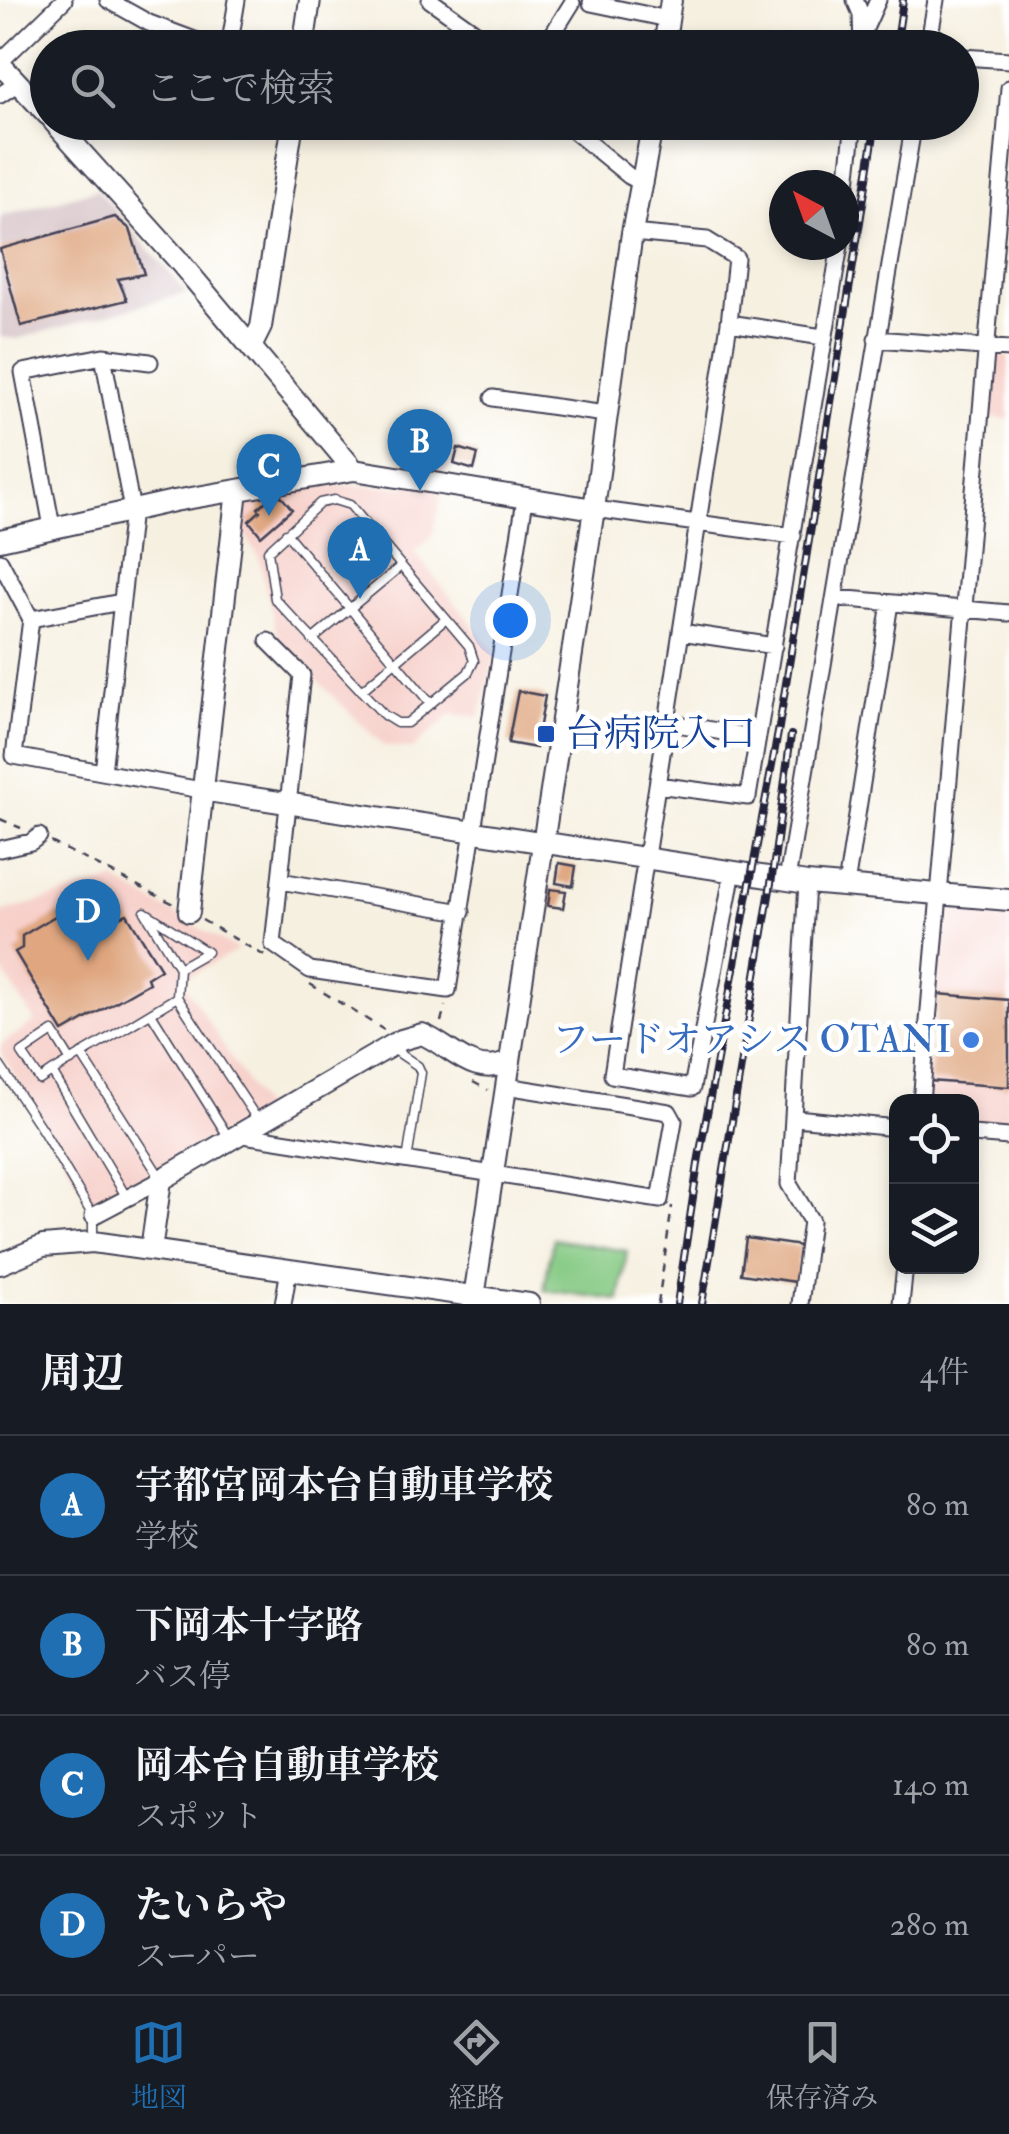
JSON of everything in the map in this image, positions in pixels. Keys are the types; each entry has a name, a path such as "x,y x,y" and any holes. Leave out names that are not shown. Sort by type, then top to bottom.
{"street":[{"path":"34,30 64,0"},
{"path":"108,0 168,30"},
{"path":"232,30 236,0"},
{"path":"306,30 310,0"},
{"path":"430,0 472,30"},
{"path":"592,0 591,3 669,9"},
{"path":"855,0 862,30"},
{"path":"866,30 878,0"},
{"path":"931,30 936,0"},
{"path":"555,30 572,3"},
{"path":"30,33 0,63 9,89 30,103"},
{"path":"979,58 1009,60"},
{"path":"921,1094 1009,88"},
{"path":"70,140 354,470"},
{"path":"250,347 261,328 289,140"},
{"path":"585,140 644,184"},
{"path":"474,1300 632,233 650,140"},
{"path":"849,170 852,140"},
{"path":"800,1304 811,1222 789,1184 796,1118 797,882 836,598 911,140"},
{"path":"632,233 707,240 736,258 612,1075 692,1088 733,871"},
{"path":"657,786 748,797 837,260"},
{"path":"729,323 823,337"},
{"path":"876,339 1009,349"},
{"path":"103,356 132,510 103,772"},
{"path":"52,528 23,372 103,356 150,362"},
{"path":"492,398 605,414"},
{"path":"0,540 132,510 354,470 525,499 793,536"},
{"path":"184,910 237,490"},
{"path":"268,641 302,675 273,944 310,970 448,990 473,833 485,667 525,499"},
{"path":"0,560 31,619 14,756 201,790 797,882 1009,900"},
{"path":"836,598 1009,613"},
{"path":"31,619 121,602"},
{"path":"846,886 890,603"},
{"path":"681,632 774,646"},
{"path":"666,722 757,738"},
{"path":"0,849 31,842 38,836"},
{"path":"280,881 462,912"},
{"path":"93,1216 415,1034 434,1040 450,1054 470,1063 492,1066 510,1061"},
{"path":"233,1136 660,1200 674,1120 664,1110 506,1086"},
{"path":"796,1118 889,1127"},
{"path":"979,1135 1009,1138"},
{"path":"151,1250 161,1180"},
{"path":"0,1264 43,1246 93,1242 474,1300 529,1304"},
{"path":"284,1304 289,1270"},
{"path":"901,1304 904,1274"}],"lane":[{"path":"334,500 350,505 446,619 485,667 468,674 407,723 397,723 384,715 275,598 268,552 320,503 334,500"},
{"path":"286,533 431,704"},
{"path":"312,640 401,566"},
{"path":"361,690 446,619"},
{"path":"180,968 207,952 145,912 180,968 178,997 258,1122"},
{"path":"71,1061 53,1032 22,1053 40,1080 178,997"},
{"path":"151,1013 233,1136"},
{"path":"390,1046 418,1066 421,1073 407,1162"},
{"path":"82,1054 161,1180"},
{"path":"0,1066 93,1216 93,1242"},
{"path":"52,1072 127,1198"}],"path":[{"path":"0,819 184,910"},
{"path":"434,1040 448,990"},
{"path":"658,1304 673,1201"}],"shaded area":[{"path":"97,189 187,293 17,339 0,337 0,217"},
{"path":"998,355 1009,356 1009,419 988,417 992,361"},
{"path":"455,441 432,537 414,552 496,653 479,717 452,714 412,749 384,746 279,643 258,555 241,529 244,503 287,488 405,487 414,449"},
{"path":"115,880 238,950 182,980 264,1110 92,1205 0,1051 0,1045 35,1022 0,967 0,913"},
{"path":"947,903 1009,907 1009,1127 1005,1131 979,1129 979,1094 927,1094 943,907"}],"green space":[{"path":"553,1239 627,1251 619,1300 544,1290"}],"building":[{"path":"115,217 130,229 144,274 118,279 127,300 21,326 0,249"},
{"path":"458,448 478,454 474,470 454,464"},
{"path":"280,495 292,509 261,536 249,521 271,497 274,500"},
{"path":"518,691 545,696 536,748 508,743"},
{"path":"559,863 576,866 573,886 556,883"},
{"path":"550,889 566,891 563,908 548,906"},
{"path":"105,892 120,917 127,914 161,969 147,978 149,983 63,1032 15,952 22,948 22,936 60,913 71,915 86,905 85,898"},
{"name":"フードオアシス OTANI","path":"938,994 1009,1000 1009,1087 930,1081"},
{"path":"746,1238 801,1246 796,1282 741,1274"}],"railway":[{"path":"899,30 903,0"},
{"path":"677,1304 699,1157 779,727 873,140"},
{"path":"702,1304 772,877 791,735"}],"place":[{"name":"下岡本十字路","path":"420,491"},
{"name":"岡本台自動車学校","path":"269,516"},
{"name":"宇都宮岡本台自動車学校","path":"360,599"},
{"name":"台病院入口","path":"546,734"},
{"name":"たいらや","path":"88,961"},
{"name":"フードオアシス OTANI","path":"971,1040"}]}
